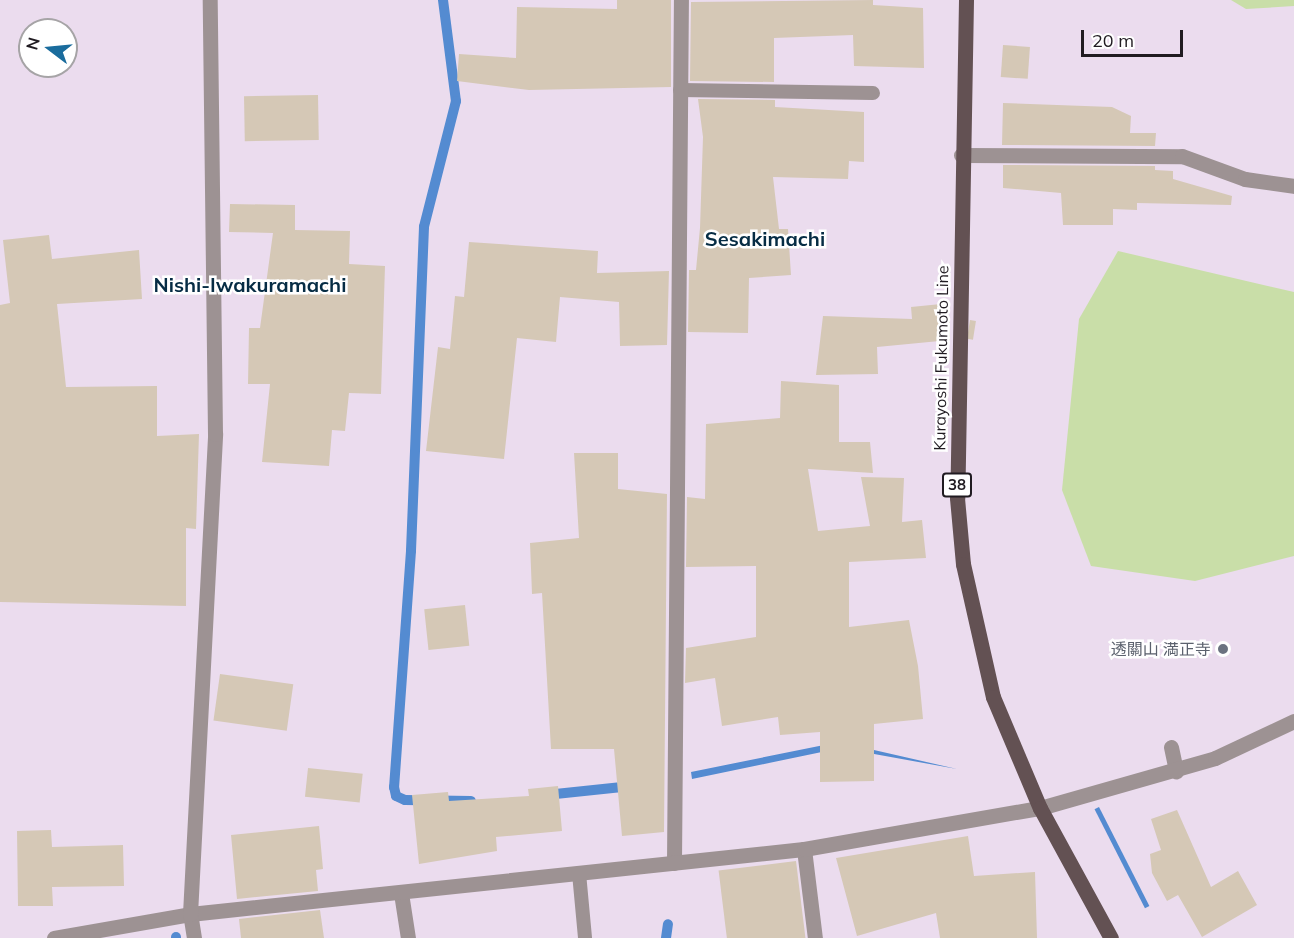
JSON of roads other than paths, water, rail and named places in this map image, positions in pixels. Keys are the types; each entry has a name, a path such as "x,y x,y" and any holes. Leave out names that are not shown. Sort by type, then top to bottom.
{"main road":[{"name":"Kurayoshi Fukumoto Line","path":"966,0 961,154 957,498 963,564 993,697 1040,808 1111,938"}],"street":[{"path":"194,938 190,914 215,434 210,0"},
{"path":"674,863 681,0"},
{"path":"961,154 1182,156 1245,179 1294,186"},
{"path":"54,938 190,914 804,849 1040,808 1176,771 1294,721"},
{"path":"1172,747 1176,771"},
{"path":"804,849 815,938"},
{"path":"401,893 408,938"}],"lane":[{"path":"680,90 873,93"},
{"path":"579,873 585,938"}],"water":[{"path":"839,742 957,769 841,748 692,779 691,772"},
{"path":"1099,807 1149,906 1145,908 1095,809"}],"waterway":[{"path":"443,0 456,101 424,227 411,551 394,787 396,796 405,800 471,801"},
{"path":"546,795 632,786"},
{"path":"666,938 668,924"}],"place":[{"name":"透關山 満正寺","path":"1223,649"}],"district":[{"name":"Sesakimachi","path":"765,238"},
{"name":"Nishi-Iwakuramachi","path":"250,284"}]}
